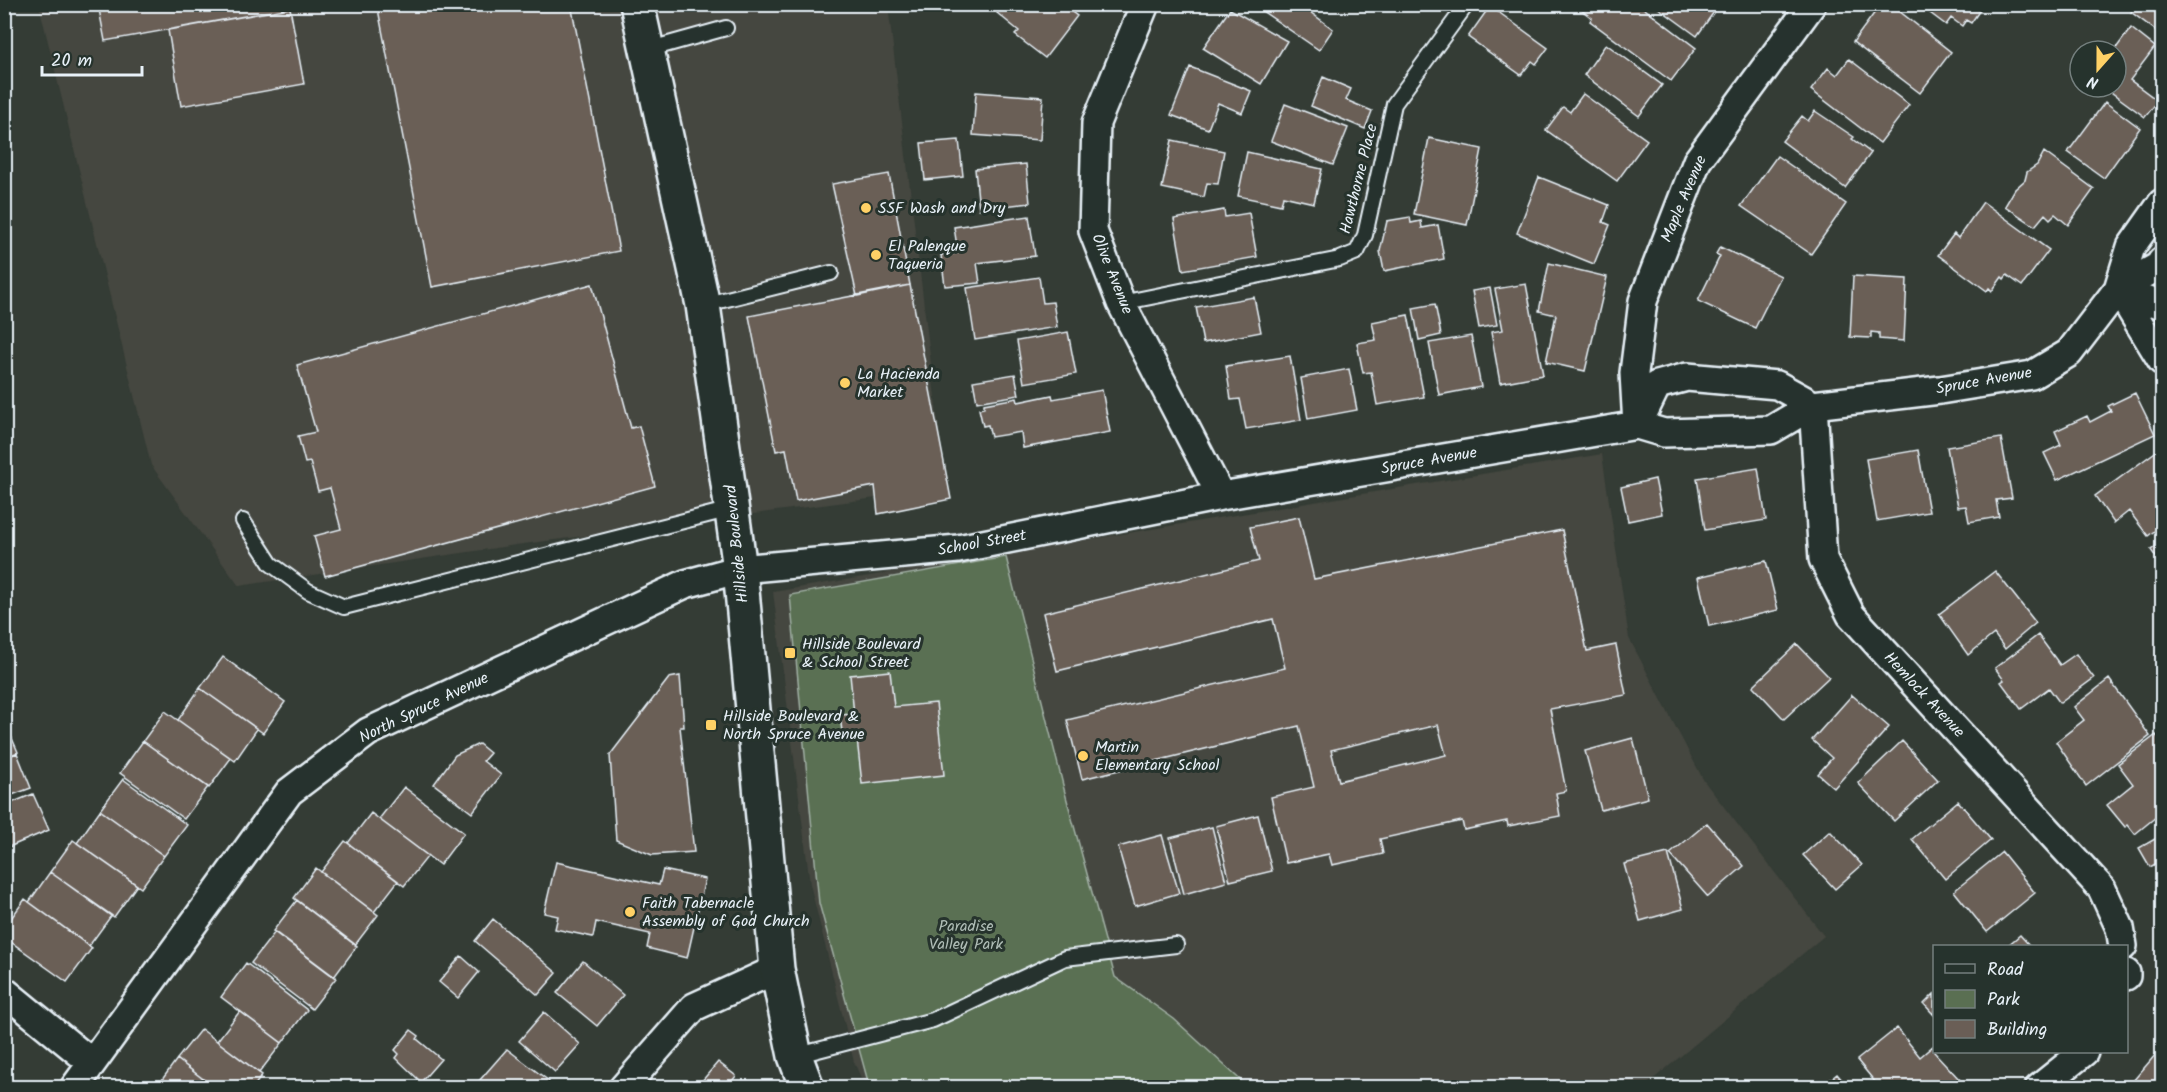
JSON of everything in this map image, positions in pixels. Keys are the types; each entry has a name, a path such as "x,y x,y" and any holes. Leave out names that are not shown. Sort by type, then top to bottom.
{"street":[{"name":"Hillside Boulevard","path":"637,4 645,50 703,305 740,569 777,969 795,1056 807,1088"},
{"name":"Olive Avenue","path":"1145,4 1096,123 1093,231 1121,303 1221,496"},
{"name":"Maple Avenue","path":"1637,425 1634,373 1643,301 1697,161 1812,4"},
{"name":"Spruce Avenue","path":"1221,496 1637,425 1664,433 1771,430 1813,405 1940,390 2032,375 2069,353 2118,289 2131,247 2163,203"},
{"name":"Spruce Avenue","path":"2118,289 2159,266 2163,261"},
{"path":"2118,289 2163,305"},
{"path":"2118,289 2163,361"},
{"path":"1637,425 1657,385 1687,377 1777,385 1813,405"},
{"name":"Hemlock Avenue","path":"1813,405 1823,560 1851,615 2102,889 2120,928 2123,945"},
{"name":"School Street","path":"740,569 958,549 1221,496"},
{"name":"North Spruce Avenue","path":"74,1088 289,792 368,732 685,584 740,569"},
{"path":"623,1088 694,1007 777,969"},
{"path":"4,991 92,1063"},
{"path":"2039,1088 2083,1053"}],"lane":[{"name":"Hawthorne Place","path":"1121,303 1340,259 1357,252 1365,235 1394,104 1467,4"},
{"path":"645,50 726,28"},
{"path":"703,305 831,273"},
{"path":"243,521 271,564 308,591 344,607 653,531 733,508"},
{"path":"795,1056 933,1020 1065,958 1176,945"}],"shaded area":[{"path":"39,5 888,5 946,489 516,545 239,586 151,465"},
{"path":"1602,454 1629,638 1704,781 1824,936 1644,1087 865,1087 854,1062 810,884 773,592"}],"green space":[{"name":"Paradise Valley Park","path":"1006,557 1064,789 1115,977 1174,1019 1248,1087 872,1087 867,1078 819,903 790,595"}],"building":[{"path":"98,4 289,4 290,8 105,41"},
{"path":"377,4 571,4 619,251 432,287"},
{"path":"1004,4 1061,4 1077,16 1045,58 1015,35 1019,31 997,13"},
{"path":"1252,4 1299,4 1333,29 1319,50"},
{"path":"1569,4 1638,4 1696,48 1671,81 1590,21 1592,18 1577,7 1575,10"},
{"path":"1653,4 1727,4 1723,10 1718,6 1697,36"},
{"path":"1881,4 1890,4 1951,52 1920,93 1853,42"},
{"path":"1918,4 1984,4 1971,23 1966,20 1962,26 1951,18 1946,25"},
{"path":"2137,4 2162,4 2162,35 2131,12"},
{"path":"1490,6 1548,48 1536,64 1532,61 1521,75 1468,37"},
{"path":"290,8 304,84 181,106 168,30"},
{"path":"1230,9 1287,41 1261,84 1203,48"},
{"path":"2131,28 2155,47 2130,80 2158,101 2145,117 2120,99 2128,99 2128,39 2123,39"},
{"path":"1606,44 1662,85 1639,116 1584,75"},
{"path":"1849,59 1909,105 1880,143 1811,90 1828,68 1837,75"},
{"path":"1190,67 1251,91 1242,113 1218,103 1208,129 1171,115"},
{"path":"1323,77 1351,89 1346,100 1372,111 1365,129 1311,106"},
{"path":"976,92 1043,97 1040,140 973,135"},
{"path":"1583,94 1647,140 1617,181 1546,130 1563,107 1570,112"},
{"path":"2105,102 2140,128 2104,178 2068,152"},
{"path":"1285,104 1348,128 1333,165 1271,141"},
{"path":"1815,111 1854,137 1852,139 1871,153 1845,188 1782,141 1802,116 1808,121"},
{"path":"1429,138 1482,149 1467,225 1414,214"},
{"path":"959,140 963,176 925,180 921,143"},
{"path":"1172,140 1224,151 1218,184 1207,183 1204,197 1162,188"},
{"path":"1247,152 1322,169 1314,203 1283,196 1281,205 1238,196"},
{"path":"2044,152 2094,189 2068,225 2055,214 2050,219 2045,214 2035,226 2005,206 2015,189 2025,180 2027,172 2037,165"},
{"path":"1777,156 1846,204 1811,254 1741,206"},
{"path":"1026,164 1030,203 979,209 975,169"},
{"path":"889,174 910,285 857,296 832,184"},
{"path":"1539,177 1609,205 1603,222 1610,225 1594,264 1517,233"},
{"path":"1983,202 2049,250 2022,286 2007,275 2004,279 2002,277 1992,291 1989,288 1987,291 1938,255 1954,234 1958,238"},
{"path":"1224,210 1225,217 1249,213 1257,257 1183,270 1174,219"},
{"path":"1029,216 1035,256 977,263 980,283 945,286 941,255 958,253 954,227"},
{"path":"1410,217 1411,223 1421,221 1422,228 1438,225 1444,259 1384,271 1380,251 1387,221"},
{"path":"1720,247 1781,276 1755,328 1698,301 1720,256 1716,254"},
{"path":"1549,263 1607,277 1585,371 1546,362 1556,315 1539,311"},
{"path":"1853,276 1907,279 1904,341 1879,339 1879,333 1871,332 1871,338 1850,337"},
{"path":"1039,277 1043,303 1053,302 1057,327 975,340 967,288"},
{"path":"592,284 631,428 639,426 655,486 325,576 314,536 341,529 330,488 318,491 310,462 305,463 298,436 316,432 297,365"},
{"path":"1526,284 1543,375 1500,383 1491,332 1503,330 1495,289"},
{"name":"La Hacienda Market","path":"910,285 951,499 878,514 875,486 796,501 786,449 776,451 749,316"},
{"path":"1490,288 1497,325 1479,328 1472,291"},
{"path":"1254,297 1261,332 1203,343 1196,307"},
{"path":"1435,304 1441,335 1419,340 1413,308"},
{"path":"1408,315 1424,397 1377,405 1371,372 1363,373 1357,343 1376,340 1372,322"},
{"path":"1068,332 1076,374 1024,383 1017,341"},
{"path":"1471,336 1481,387 1439,395 1429,343"},
{"path":"1290,356 1301,420 1246,429 1240,399 1231,400 1226,366"},
{"path":"1349,369 1357,410 1308,419 1301,378"},
{"path":"1015,374 1019,395 977,402 973,381"},
{"path":"1102,390 1110,432 1023,448 1021,432 991,437 988,425 983,426 979,409 984,408 984,404 1017,398 1018,402 1052,395 1053,399"},
{"path":"2135,393 2155,434 2057,480 2044,453 2061,445 2055,431 2087,416 2090,422 2111,411 2108,406"},
{"path":"2001,438 2012,498 1996,500 1999,517 1969,522 1966,506 1958,507 1947,447"},
{"path":"1918,450 1929,512 1877,521 1866,459"},
{"path":"2158,450 2162,456 2162,525 2148,536 2129,511 2114,523 2095,496"},
{"path":"1758,468 1766,520 1705,530 1697,478"},
{"path":"1655,479 1662,514 1628,521 1621,487"},
{"path":"1299,517 1314,579 1562,530 1587,651 1616,645 1626,695 1550,709 1566,791 1556,793 1560,816 1508,826 1507,821 1464,830 1462,821 1380,839 1383,854 1332,865 1329,854 1286,863 1271,797 1314,787 1299,726 1082,779 1067,720 1285,668 1273,619 1057,671 1043,613 1259,561 1250,527","holes":["1438,725 1446,755 1339,781 1331,750"]},
{"path":"2162,542 2162,566 2151,550"},
{"path":"1766,561 1778,610 1709,626 1698,577"},
{"path":"1995,571 2036,623 2005,649 1994,634 1968,655 1939,614"},
{"path":"2038,635 2060,665 2076,654 2094,678 2060,703 2049,688 2021,709 2001,682 2004,680 1995,668"},
{"path":"1797,644 1829,677 1784,719 1753,686"},
{"path":"223,657 285,702 263,733 200,688"},
{"path":"890,671 894,707 936,703 944,775 862,784 857,739 843,740 840,715 854,714 850,675"},
{"path":"680,676 684,727 680,727 694,852 652,855 616,840 610,755 669,678"},
{"path":"2109,679 2150,736 2086,786 2056,742 2084,720 2074,707"},
{"path":"200,688 257,729 235,761 178,720"},
{"path":"1852,695 1889,727 1834,788 1818,774 1832,758 1812,740"},
{"path":"165,711 231,758 209,788 143,741"},
{"path":"4,720 18,752 4,758"},
{"path":"2156,735 2162,743 2162,812 2135,834 2128,825 2125,827 2107,805 2133,784 2118,764"},
{"path":"1633,738 1648,798 1601,810 1585,751"},
{"path":"143,741 208,787 184,819 120,773"},
{"path":"1902,741 1938,780 1894,821 1858,783"},
{"path":"479,744 490,753 483,761 501,775 472,813 434,784 455,755"},
{"path":"17,753 31,788 4,798 4,758"},
{"path":"123,779 187,825 164,856 100,810"},
{"path":"404,787 464,833 440,865 379,819"},
{"path":"33,794 49,830 4,849 4,806"},
{"path":"1958,801 1991,840 1945,879 1912,839"},
{"path":"100,810 164,856 141,888 77,843"},
{"path":"371,813 428,856 404,886 348,843"},
{"path":"1258,815 1272,871 1230,881 1216,826"},
{"path":"1707,823 1744,866 1708,897 1670,854"},
{"path":"1212,827 1226,882 1184,894 1170,838"},
{"path":"1830,831 1862,865 1835,889 1803,855"},
{"path":"1162,835 1179,893 1135,906 1118,847"},
{"path":"2162,835 2162,867 2159,862 2150,867 2139,848"},
{"path":"73,840 137,885 114,917 50,872"},
{"path":"345,841 398,881 374,912 321,872"},
{"path":"2002,852 2035,893 1987,932 1954,891"},
{"path":"1668,853 1683,909 1640,921 1624,864"},
{"path":"556,862 659,885 663,870 705,879 687,958 647,948 650,934 596,922 593,937 555,929 558,916 544,913"},
{"path":"316,868 378,915 355,945 294,898"},
{"path":"50,872 111,916 89,946 29,902"},
{"path":"25,899 92,948 67,982 4,937 4,928"},
{"path":"297,900 357,946 334,977 273,931"},
{"path":"493,919 557,973 538,995 475,941"},
{"path":"275,932 336,978 312,1009 251,963"},
{"path":"2020,935 2029,945 2008,945"},
{"path":"461,956 479,972 458,998 439,982"},
{"path":"583,961 623,995 597,1026 557,993"},
{"path":"246,963 307,1010 282,1043 221,997"},
{"path":"1933,995 1933,1014 1924,1004"},
{"path":"240,1011 282,1043 259,1073 217,1041"},
{"path":"544,1012 580,1044 555,1072 519,1041"},
{"path":"1897,1028 1920,1057 1933,1046 1933,1053 1960,1080 1951,1088 1880,1088 1857,1060"},
{"path":"201,1029 262,1075 253,1088 215,1088 177,1059"},
{"path":"411,1030 419,1036 417,1039 441,1059 421,1082 396,1058 399,1054 395,1050"},
{"path":"507,1049 549,1081 543,1088 487,1088 479,1081"},
{"path":"2156,1054 2162,1059 2162,1088 2127,1088"},
{"path":"177,1059 215,1088 156,1088"},
{"path":"718,1062 736,1076 729,1085 733,1088 696,1088"},
{"path":"1837,1074 1849,1088 1820,1088"}],"place":[{"name":"SSF Wash and Dry","path":"866,208"},
{"name":"El Palenque Taqueria","path":"876,255"},
{"name":"La Hacienda Market","path":"845,383"},
{"name":"Hillside Boulevard & School Street","path":"790,653"},
{"name":"Hillside Boulevard & North Spruce Avenue","path":"711,725"},
{"name":"Martin Elementary School","path":"1083,756"},
{"name":"Faith Tabernacle Assembly of God Church","path":"630,912"}]}
